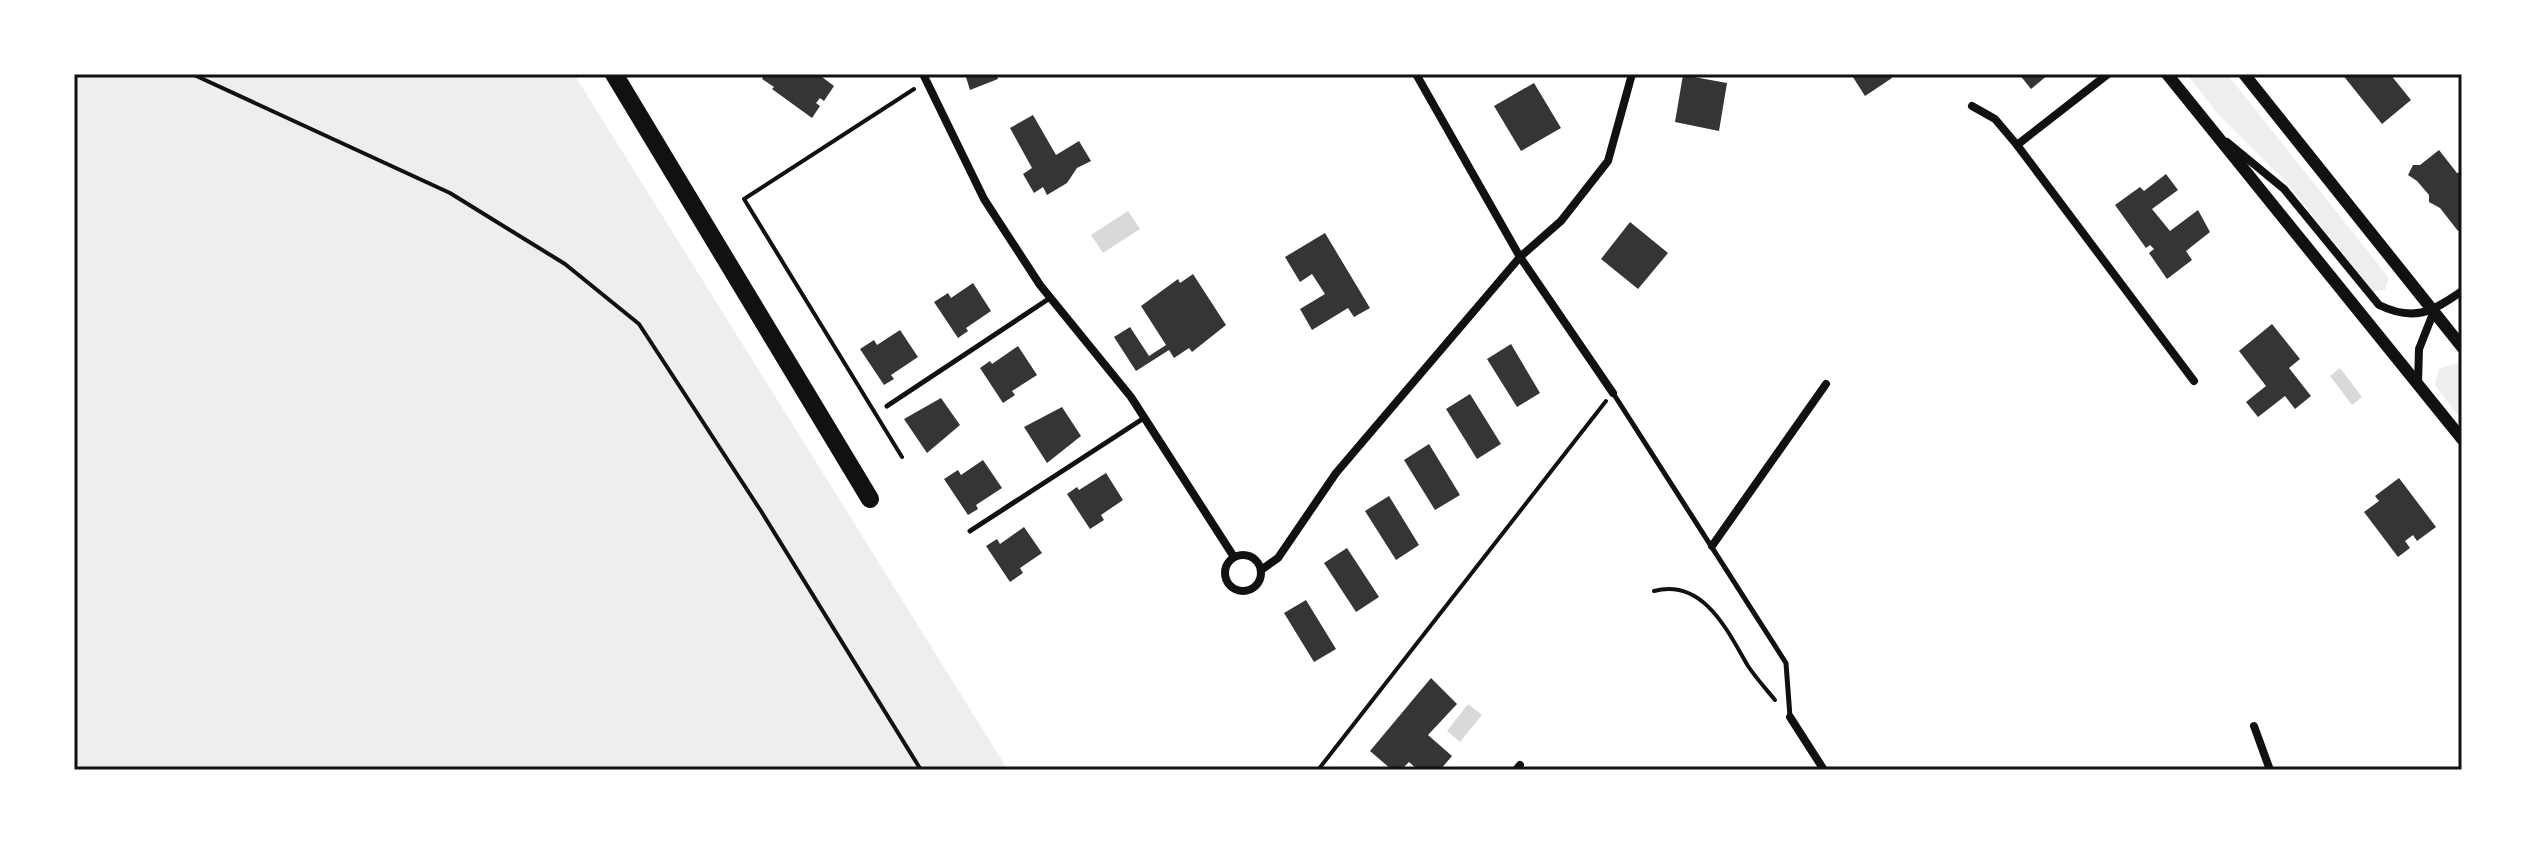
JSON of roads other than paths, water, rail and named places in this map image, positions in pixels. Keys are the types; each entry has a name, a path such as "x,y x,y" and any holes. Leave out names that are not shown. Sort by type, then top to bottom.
{"highway":[{"path":"614,74 870,499"}],"street":[{"path":"1416,74 1520,257 1613,393"},
{"path":"1234,557 1225,572 1229,584 1239,590 1256,586 1261,570 1278,558 1336,473 1520,257 1561,221 1608,161 1632,74"},
{"path":"2017,145 2108,74"},
{"path":"2167,74 2462,439"},
{"path":"2244,74 2462,347"},
{"path":"925,78 984,199 1050,298 1144,418 1234,557"},
{"path":"1972,106 1995,119 2017,145 2194,381"},
{"path":"2211,129 2284,189 2379,305 2399,314 2434,311 2462,291"},
{"path":"2418,383 2419,349 2434,311"},
{"path":"1712,546 1826,384"},
{"path":"1234,557 1251,556 1261,570"},
{"path":"1790,717 1824,770"},
{"path":"2254,726 2270,770"}],"lane":[{"path":"887,406 1050,298"},
{"path":"1613,393 1786,663 1790,717"},
{"path":"970,531 1144,418"}]}
